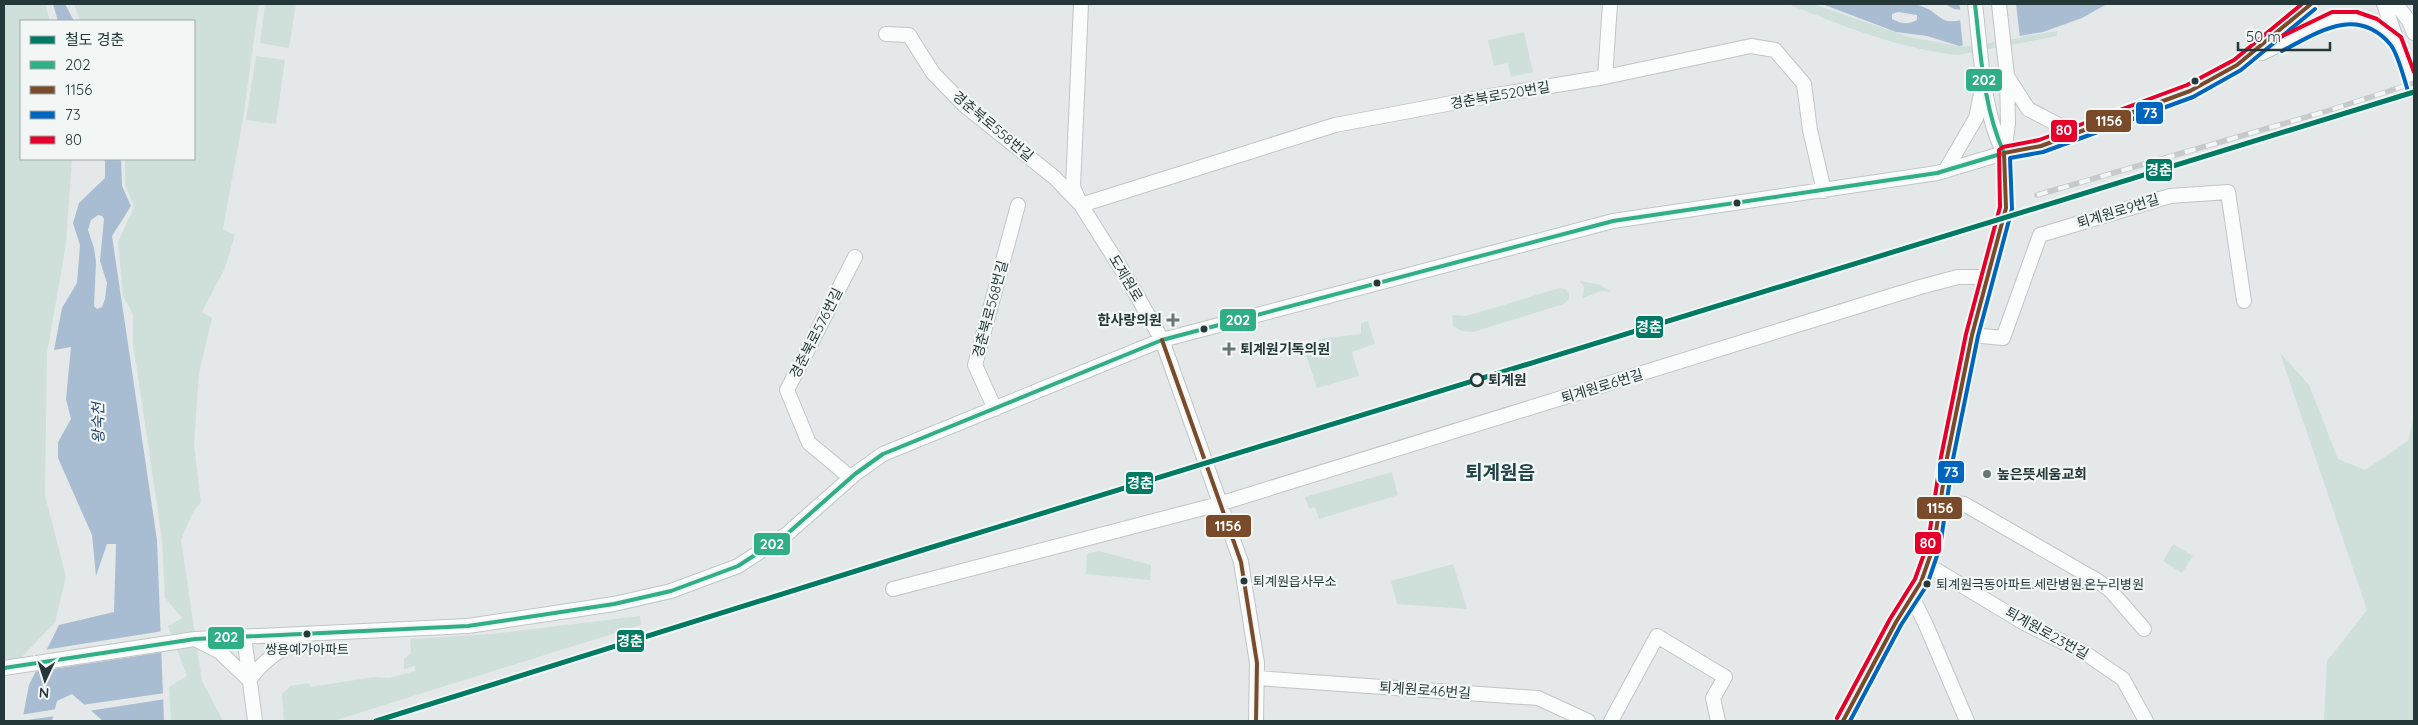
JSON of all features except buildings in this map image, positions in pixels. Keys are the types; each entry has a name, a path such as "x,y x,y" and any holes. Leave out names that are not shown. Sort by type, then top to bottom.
{"street":[{"name":"도제원로","path":"1081,4 1074,186 1081,204 1127,278 1162,340 1241,562 1257,664 1256,721"},
{"path":"1605,77 1610,4"},
{"path":"1975,4 1984,78 1996,138 2004,153"},
{"path":"1843,721 1912,597 1928,564 1972,335 2006,208 2004,153 2008,124 2007,76 1999,4"},
{"path":"2237,65 2282,30 2311,4"},
{"path":"2384,4 2414,89"},
{"path":"2396,4 2412,27"},
{"path":"2406,4 2412,27"},
{"path":"4,668 195,639 468,626 614,604 671,592 738,566 786,534 851,478 883,454 1162,340 1613,221 1824,191 1945,171 2004,153 2042,146 2190,91 2237,65 2334,18 2356,18 2374,24 2396,41"},
{"name":"경춘북로558번길","path":"886,34 909,34 934,72 964,105 1055,178 1081,204"},
{"name":"경춘북로520번길","path":"1081,204 1335,126 1484,97 1605,77 1751,46 1775,50 1804,84 1810,130 1824,191"},
{"path":"2007,76 2028,109 2076,134"},
{"path":"1945,171 1976,118 1984,78"},
{"name":"퇴계원로9번길","path":"1972,335 2004,338 2040,235 2170,196 2228,192 2244,301"},
{"name":"경춘북로568번길","path":"995,409 975,365 1018,205"},
{"name":"경춘북로576번길","path":"851,478 810,443 788,390 855,257"},
{"name":"퇴계원로6번길","path":"893,589 1219,504 1920,287 1958,277 1987,277"},
{"path":"1941,502 1964,504 2098,581 2110,590 2144,629"},
{"name":"퇴계원로23번길","path":"1928,564 2024,623 2085,653 2123,679 2146,721"},
{"path":"1912,597 1967,721"},
{"path":"249,680 263,662 289,644 317,633"},
{"path":"244,636 255,721"},
{"path":"1611,721 1656,636 1725,677 1713,698 1718,721"},
{"path":"195,639 220,652 249,680"},
{"name":"퇴계원로46번길","path":"1257,678 1538,698 1588,721"}],"shaded area":[{"path":"4,4 45,4 50,20 20,20 20,160 72,160 66,244 47,353 45,495 66,577 55,622 4,676"},
{"path":"74,4 259,4 243,119 223,229 235,235 225,268 202,312 212,318 199,373 194,445 201,502 193,512 181,540 202,681 223,721 171,721 169,687 187,676 168,626 182,618 165,598 162,539 133,343 133,314 123,296 118,242 134,207 125,184 125,160 195,160 195,20 80,20"},
{"path":"265,4 296,4 289,48 260,43"},
{"path":"1788,4 1813,4 1909,37 1959,46 2058,31 2057,36 1958,55 1914,48 1872,36"},
{"path":"1524,32 1533,72 1511,77 1508,63 1494,66 1488,40"},
{"path":"256,56 285,60 276,124 246,120"},
{"path":"1580,281 1601,285 1611,292 1601,291 1583,298 1584,287"},
{"path":"1560,288 1565,289 1569,293 1569,299 1564,304 1473,332 1462,331 1453,326 1452,315 1466,316"},
{"path":"1368,321 1375,344 1352,352 1359,376 1317,388 1303,345 1325,338 1361,334 1361,323"},
{"path":"2280,353 2309,385 2338,459 2365,470 2408,441 2414,417 2414,721 2324,721 2327,661 2367,610"},
{"path":"1392,472 1398,495 1319,519 1315,507 1309,509 1305,497"},
{"path":"2173,544 2193,556 2182,573 2163,561"},
{"path":"1099,551 1151,565 1150,580 1086,574 1087,554"},
{"path":"1453,564 1467,609 1397,604 1391,581"},
{"path":"640,616 641,625 333,721 284,721 282,694 290,686 308,683 311,687 374,677 389,678 415,671 415,666 404,669 404,659 411,653 410,639 491,634"}],"water":[{"path":"53,4 65,4 73,20 58,20"},
{"path":"1822,4 1916,4 1928,9 1946,21 1950,21 1962,20 1963,10 1954,9 1945,4 2107,4 2082,18 2043,32 1959,46 1927,36 1896,32","holes":["1898,12 1917,15 1917,20 1910,23 1902,23 1892,19 1892,14"]},
{"name":"왕숙천","path":"105,160 121,160 122,186 131,206 112,236 157,540 164,721 103,721 72,694 57,701 52,721 22,721 29,685 59,625 114,612 116,544 107,544 96,576 92,535 58,458 58,442 71,419 66,399 71,347 54,350 62,308 77,283 80,245 73,223 79,203 105,178","holes":["98,215 104,219 100,261 107,283 102,307 97,309 94,306 96,262 88,230 91,220"]}],"pier":[{"path":"1959,4 2016,4 2020,38 1963,47 1960,18 1962,15"},
{"path":"163,631 164,652 33,672 44,650"},
{"path":"165,693 166,699 88,711 82,705"},
{"path":"57,709 56,716 19,721 20,715"}],"railway":[{"path":"2037,195 2324,112 2414,83"}],"rail line":[{"name":"경춘","path":"376,721 926,549 2414,92"}],"transit line":[{"name":"202","path":"1975,4 1987,99 1991,117 2004,153"},
{"name":"80","path":"1837,718 1890,619 1915,579 1928,543 1941,457 1966,334 2000,207 1999,150 2003,147 2039,140 2187,85 2234,60 2302,4"},
{"name":"1156","path":"1843,721 1896,622 1921,582 1934,545 1947,458 1972,335 2006,208 2004,153 2041,146 2190,91 2237,65 2311,4"},
{"name":"73","path":"1850,721 1901,625 1927,585 1940,547 1953,459 1978,336 2012,209 2010,158 2043,152 2193,97 2241,70 2315,9"},
{"name":"80","path":"2276,39 2332,12 2357,12 2377,19 2401,37 2414,72"},
{"name":"73","path":"2282,51 2336,26 2350,24 2364,26 2377,32 2393,48 2408,91"},
{"name":"202","path":"4,668 195,639 468,626 614,604 671,591 738,566 787,534 855,474 883,454 1162,340 1613,221 1937,173 2004,153"},
{"name":"1156","path":"1162,340 1241,562 1257,663 1256,721"}],"place":[{"name":"한사랑의원","path":"1173,320"},
{"name":"퇴계원기독의원","path":"1229,349"},
{"name":"퇴계원","path":"1477,380"},
{"name":"높은뜻세움교회","path":"1987,474"},
{"name":"퇴계원읍사무소","path":"1244,581"},
{"name":"퇴계원극동아파트.세란병원.온누리병원","path":"1927,584"},
{"name":"쌍용예가아파트","path":"307,634"}],"district":[{"name":"퇴계원읍","path":"1500,472"}]}
